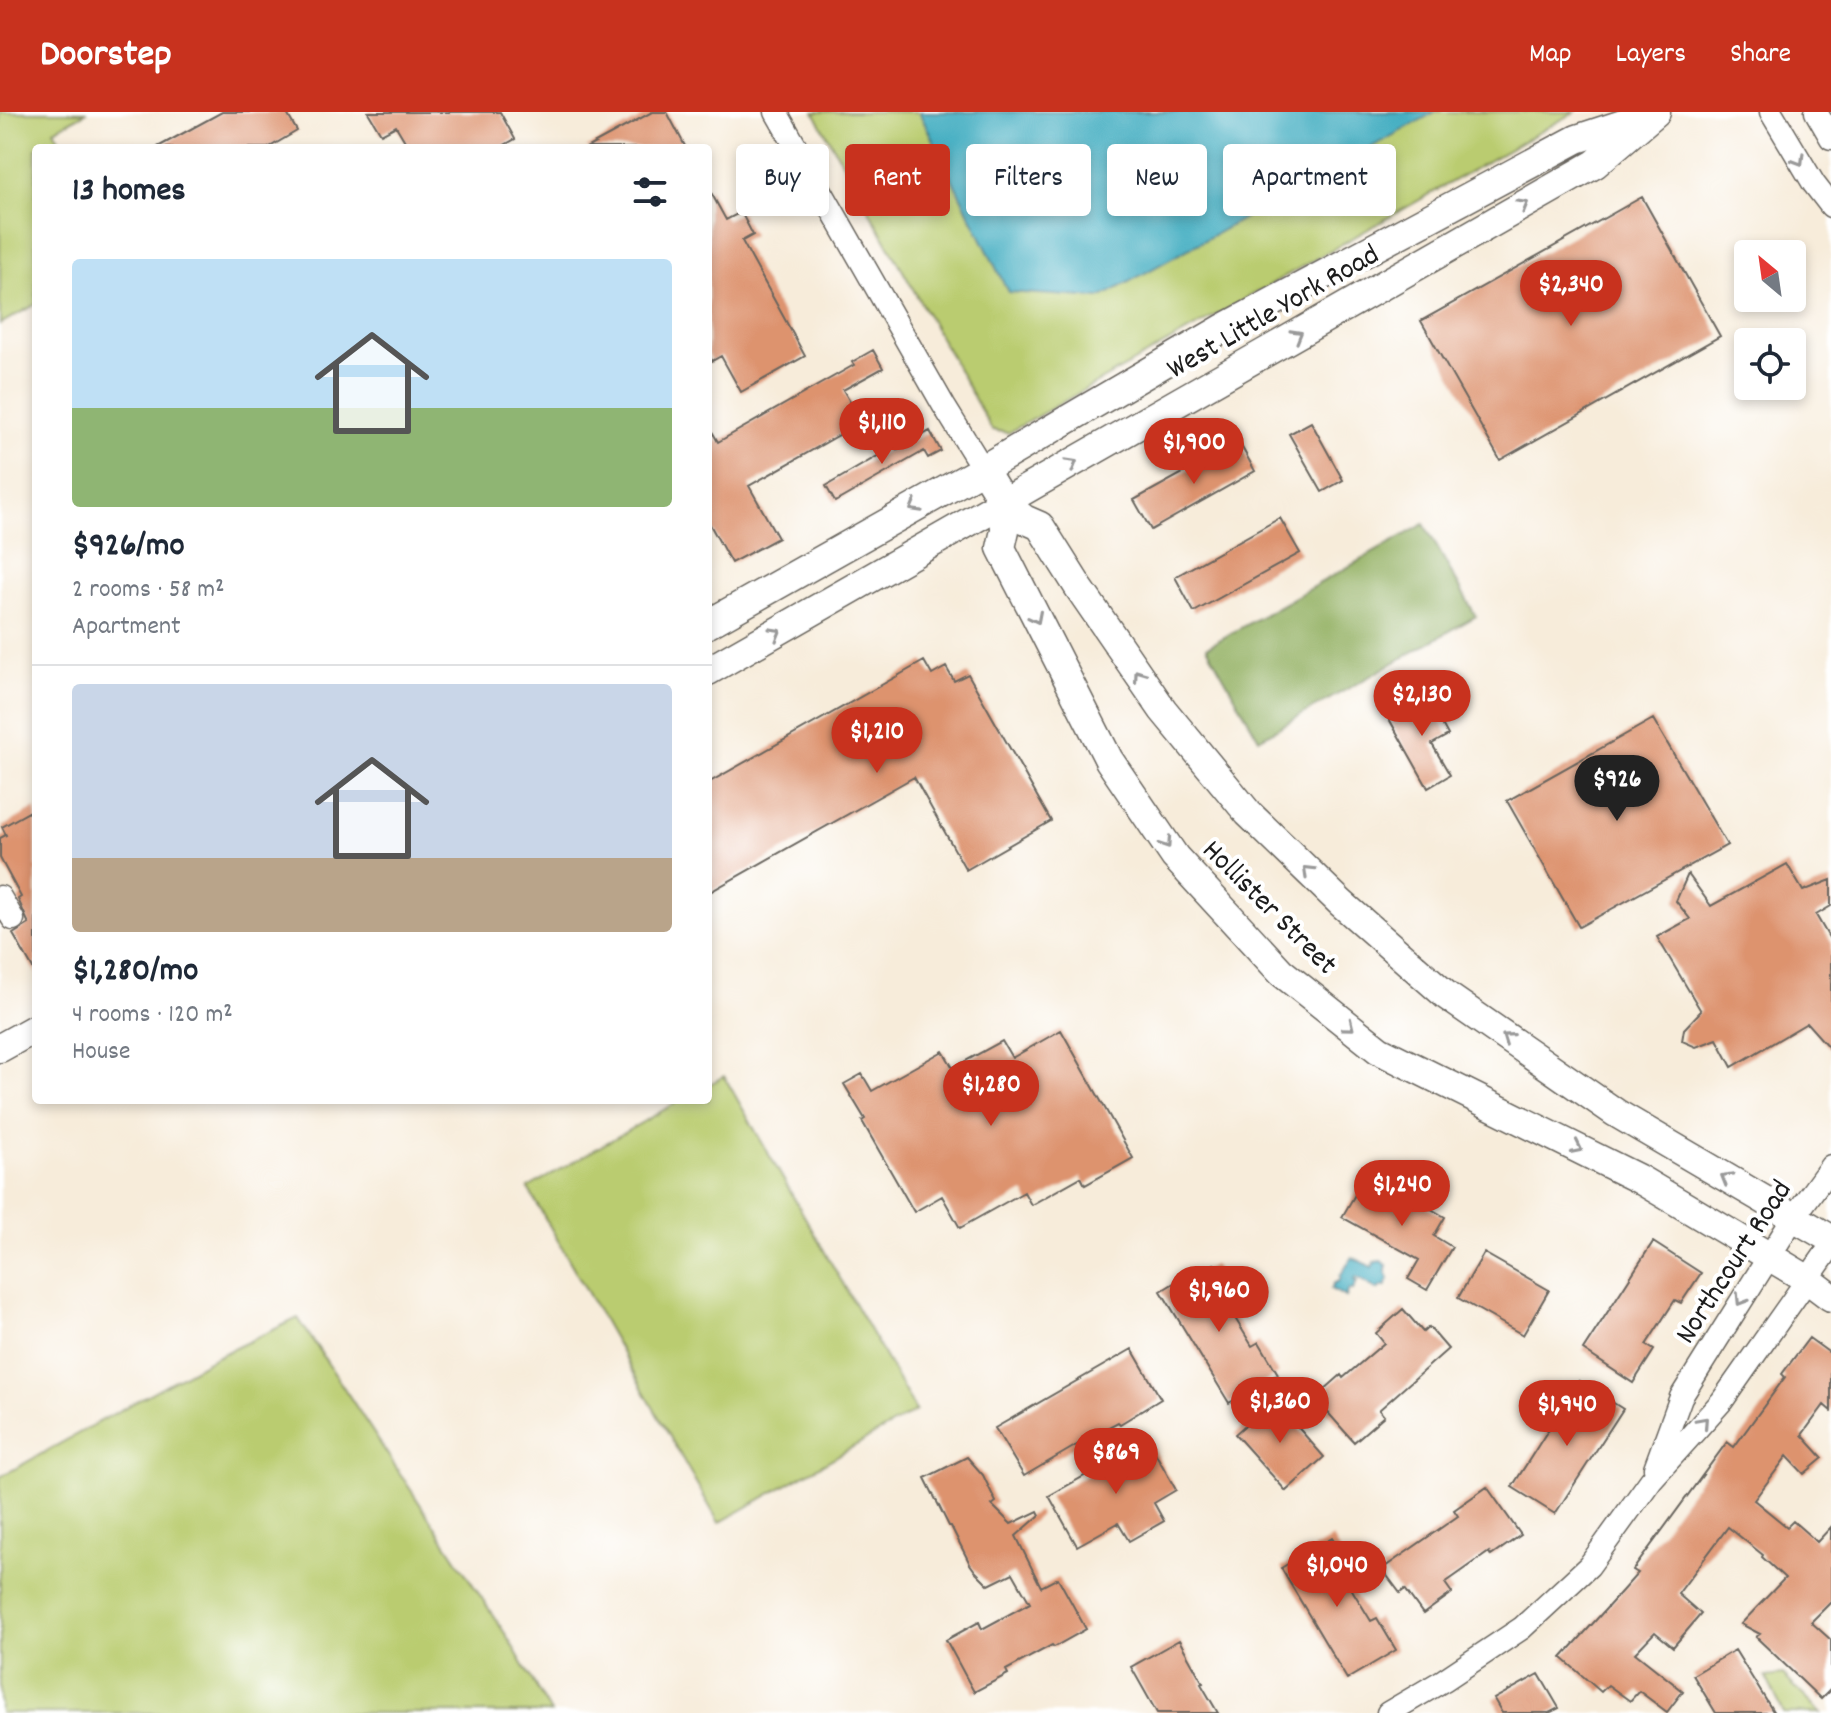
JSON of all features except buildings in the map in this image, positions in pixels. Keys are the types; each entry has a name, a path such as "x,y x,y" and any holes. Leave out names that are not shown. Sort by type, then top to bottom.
{"main road":[{"name":"West Little York Road","path":"712,622 1224,328 1577,139 1655,113"},
{"name":"West Little York Road","path":"712,669 1595,164 1655,113"},
{"name":"Hollister Street","path":"983,469 1004,503 1024,519 1040,526 1163,710 1248,813 1341,903 1447,996 1616,1113 1831,1239"},
{"name":"Hollister Street","path":"1004,503 1005,530 1001,548 1109,760 1175,857 1281,972 1379,1050 1639,1179 1807,1279 1831,1297"},
{"path":"0,1048 32,1030"}],"street":[{"name":"Hollister Street","path":"776,112 983,469"},
{"path":"1771,112 1814,184 1831,206"},
{"path":"1816,112 1831,138"},
{"path":"0,897 13,919"},
{"name":"Northcourt Road","path":"1651,1480 1681,1397 1768,1256 1831,1166"},
{"name":"Northcourt Road","path":"1388,1713 1522,1628 1589,1566 1651,1480 1722,1401 1831,1246"}],"green space":[{"path":"0,112 87,112 54,130 62,144 32,144 32,306 0,324"},
{"path":"814,112 1575,112 1396,213 1396,144 1223,144 1223,216 1391,216 1008,433 992,430 872,216 950,216 950,144 845,144 845,167"},
{"path":"1424,524 1476,616 1259,739 1207,647"},
{"path":"724,1076 916,1411 719,1523 528,1188 674,1104 712,1104 712,1083"},
{"path":"298,1318 508,1638 551,1713 0,1713 0,1477 214,1358"},
{"path":"1783,1675 1821,1713 1784,1713 1766,1677"}],"water":[{"path":"919,112 1435,112 1377,144 1223,144 1223,216 1248,216 1100,298 1008,292 970,216 1091,216 1091,144 966,144 966,207 950,175 950,144 935,144"},
{"path":"1352,1257 1372,1267 1375,1262 1381,1261 1387,1265 1389,1279 1385,1287 1381,1286 1378,1290 1356,1277 1353,1290 1349,1289 1346,1297 1331,1289"}]}
